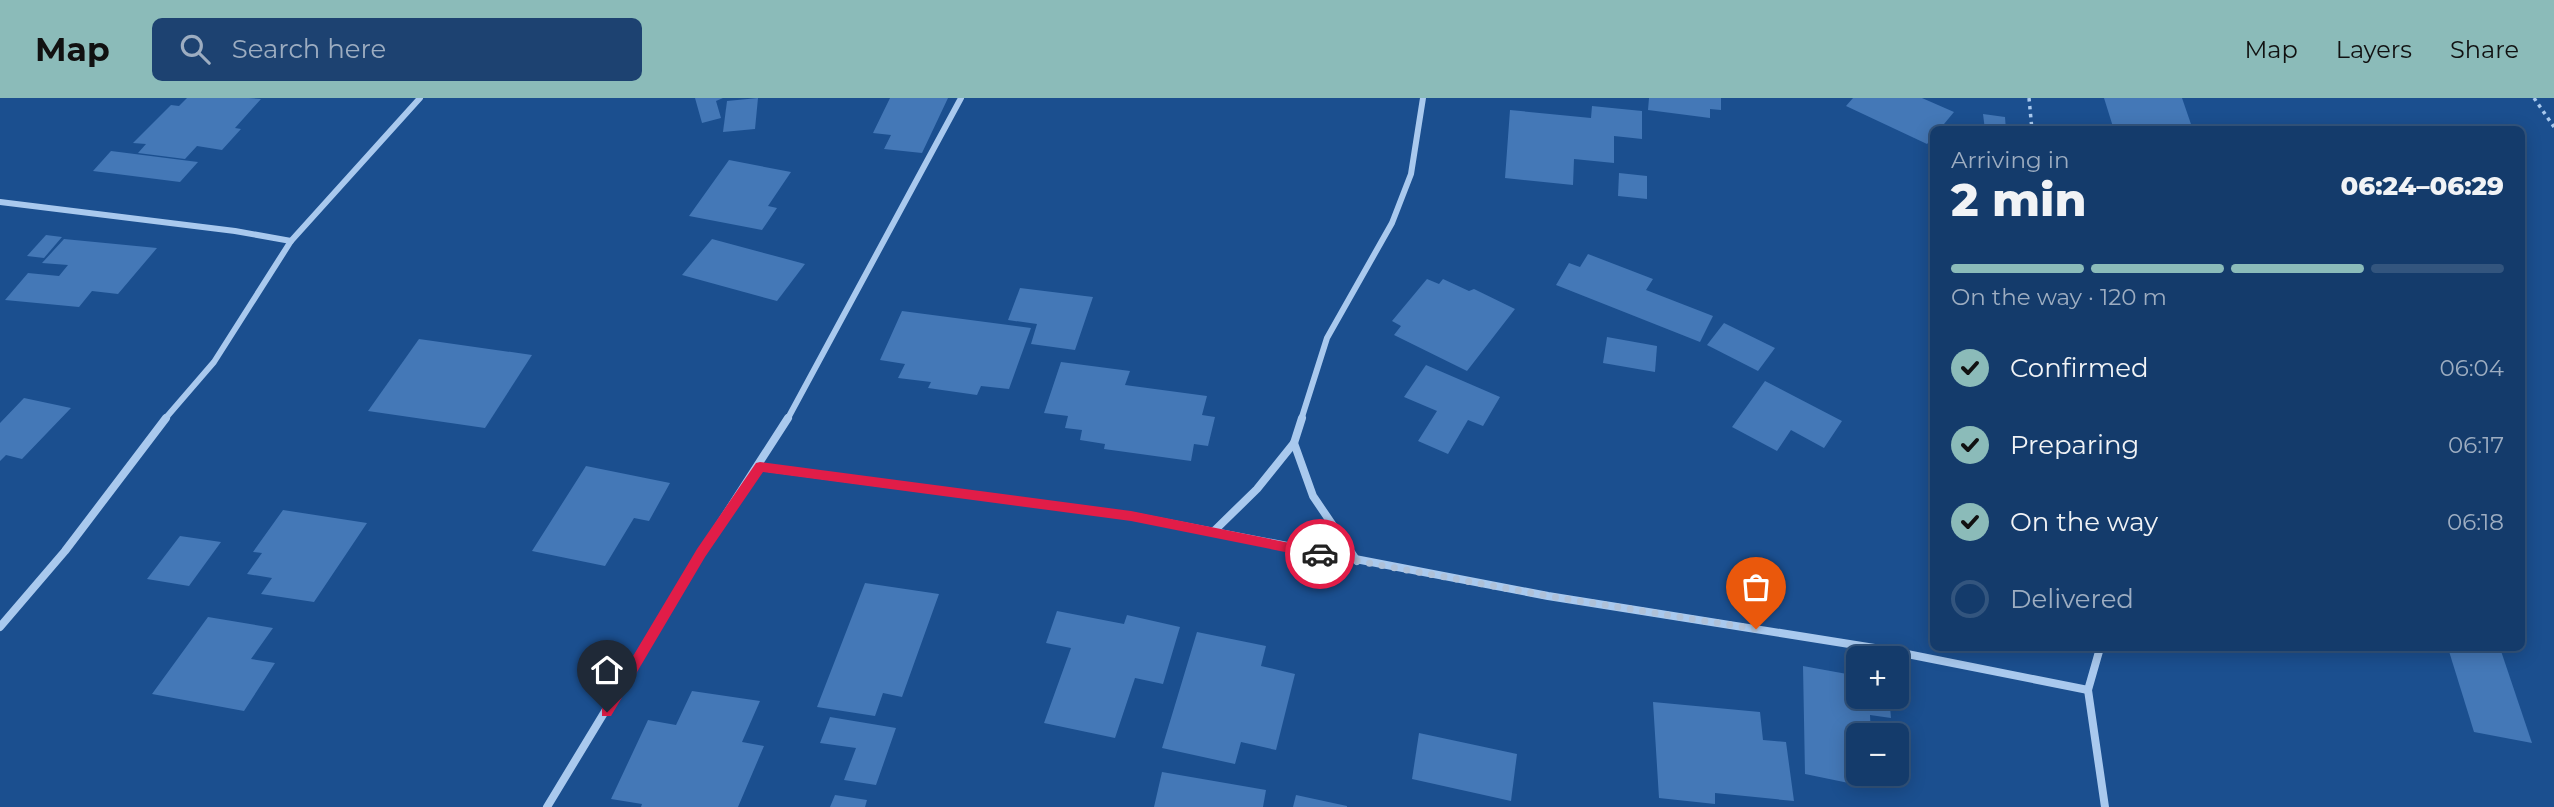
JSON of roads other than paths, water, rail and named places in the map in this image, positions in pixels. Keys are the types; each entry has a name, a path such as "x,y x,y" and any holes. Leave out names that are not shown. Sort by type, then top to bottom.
{"street":[{"path":"0,628 65,551 175,406 214,362 291,241 420,98"},
{"path":"547,807 701,553 760,467 961,98"},
{"path":"1213,532 1257,489 1294,443 1327,338 1392,223 1411,174 1423,98"},
{"path":"0,202 235,231 291,241"},
{"path":"1294,443 1313,496 1357,561"},
{"path":"760,467 1131,516 1357,561 1561,598 1887,650 2088,690"},
{"path":"2099,651 2088,690 2105,807"}]}
